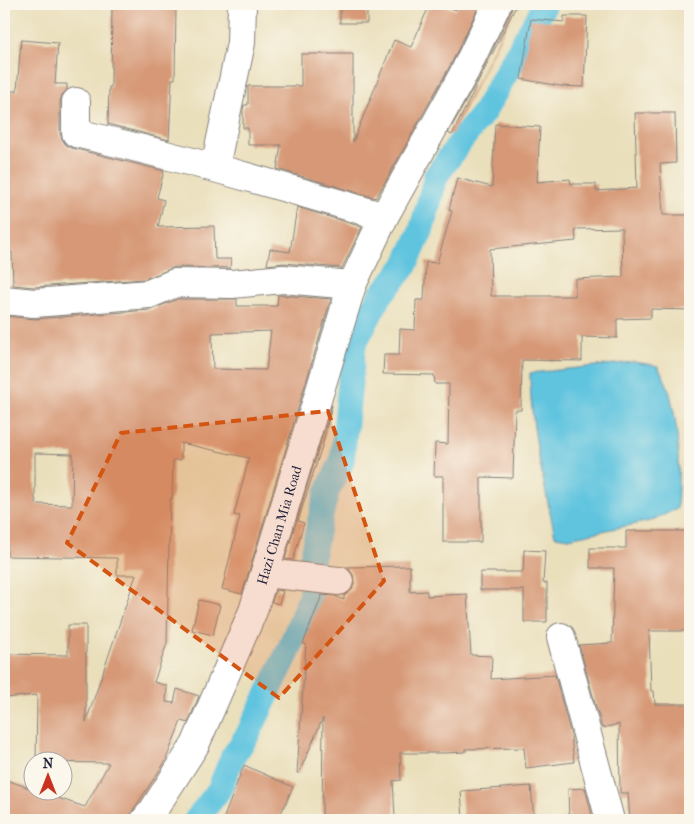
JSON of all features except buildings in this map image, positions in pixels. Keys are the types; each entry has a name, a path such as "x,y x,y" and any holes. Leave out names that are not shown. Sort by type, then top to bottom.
{"street":[{"path":"215,167 241,43 242,4"},
{"name":"Hazi Chan Mia Road","path":"144,820 152,812 196,745 253,611 352,285 384,217 465,71 497,4"},
{"path":"76,102 76,133 215,167 384,217"},
{"path":"4,300 34,304 149,294 175,283 232,284 283,279 352,285"},
{"path":"264,573 339,581"},
{"path":"562,637 610,820"}],"highlighted area":[{"path":"328,411 384,581 279,698 67,543 121,433"}],"water":[{"path":"634,362 658,366 670,394 677,439 677,509 650,521 569,538 555,536 535,434 530,373"}],"waterway":[{"path":"196,820 219,790 232,758 248,734 288,652 311,594 311,563 319,523 327,492 342,461 354,344 380,296 405,266 421,231 436,176 484,112 545,4"}]}
